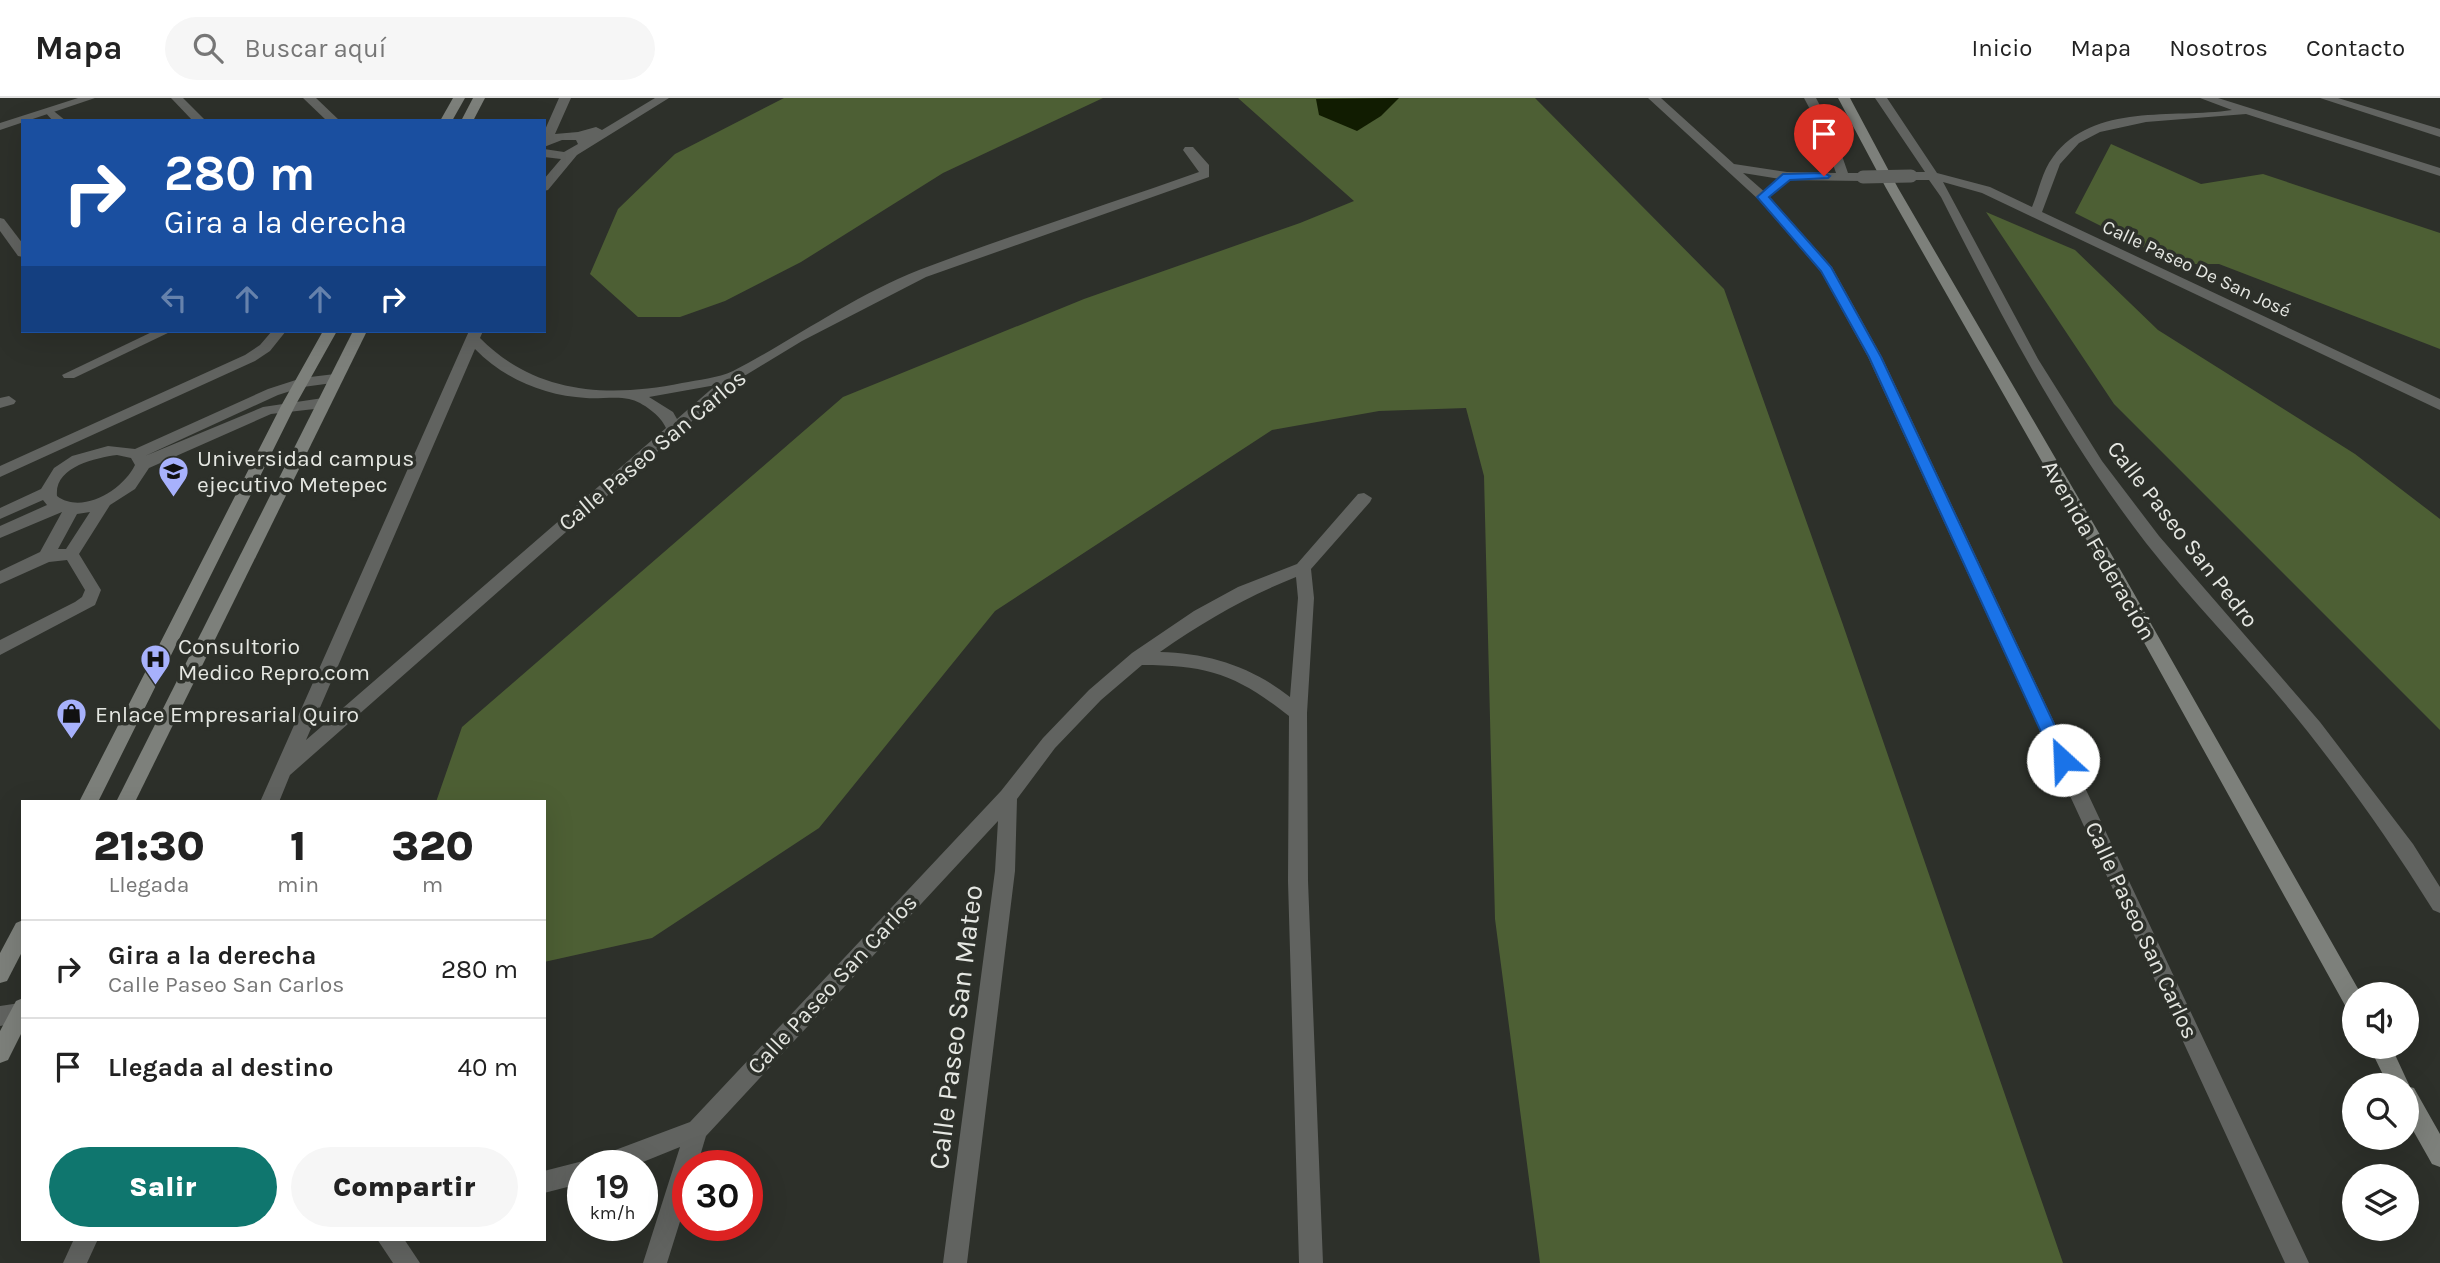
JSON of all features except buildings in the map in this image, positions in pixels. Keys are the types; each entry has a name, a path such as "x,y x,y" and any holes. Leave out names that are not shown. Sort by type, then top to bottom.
{"main road":[{"path":"447,119 459,98"},
{"path":"468,119 479,98"},
{"name":"Avenida Federación","path":"1844,98 1892,188 2118,580 2343,982"},
{"path":"89,800 288,406 329,333"},
{"path":"126,800 359,333"},
{"path":"0,974 21,933"},
{"path":"0,1053 14,1012"},
{"path":"2419,1119 2440,1156"}],"street":[{"path":"25,119 76,100 89,98"},
{"path":"177,98 198,119"},
{"path":"309,98 332,119"},
{"path":"546,144 577,139 629,117 663,98"},
{"name":"Calle Paseo San Carlos","path":"1654,98 1763,197 1826,270 1875,357 2297,1263"},
{"path":"1730,167 1787,176 1843,176 1827,130 1810,98"},
{"name":"Calle Paseo San Pedro","path":"1881,98 1934,176 2031,359 2097,465 2153,540 2314,727 2406,850 2440,904"},
{"path":"2206,98 2440,172"},
{"path":"2326,98 2346,101 2440,133"},
{"path":"546,185 572,154 577,139 564,101"},
{"path":"546,140 564,101"},
{"path":"50,111 58,119"},
{"path":"2035,212 2045,196 2052,167 2059,155 2076,141 2098,130 2123,122 2161,116 2246,111"},
{"path":"0,127 21,120"},
{"name":"Calle Paseo San Carlos","path":"283,770 736,375 797,338 921,274 1205,174 1205,168 1189,150"},
{"path":"546,154 556,156 572,154"},
{"path":"1763,197 1787,176"},
{"name":"Calle Paseo De San José","path":"1843,176 1934,176 1970,184 2035,212 2440,405"},
{"path":"0,222 21,250"},
{"path":"69,374 161,333"},
{"path":"0,472 250,358 265,348 277,333"},
{"path":"271,800 475,335 496,362 523,377 557,388 587,393 636,397 696,386 736,375"},
{"path":"139,459 273,392 302,383 335,379"},
{"path":"636,397 668,415 674,429"},
{"path":"65,507 51,500 48,492 50,484 66,467 105,451 117,450 139,459 259,414 288,406 323,403"},
{"path":"105,451 103,442 107,424"},
{"path":"31,458 66,467"},
{"path":"0,532 65,507 105,502 133,485 141,474 139,459"},
{"path":"0,514 48,492"},
{"name":"Calle Paseo San Carlos","path":"644,1150 696,1130 1008,797 1049,743 1095,695 1138,659 1200,615 1244,592 1303,568 1364,498"},
{"path":"71,554 105,502"},
{"path":"46,556 65,507"},
{"path":"0,578 46,556 71,554"},
{"path":"0,648 80,606 93,595 93,590 71,554"},
{"path":"1303,568 1306,598 1298,713 1298,881 1311,1263"},
{"path":"1138,659 1182,658 1210,662 1240,673 1270,690 1298,713"},
{"name":"Calle Paseo San Mateo","path":"955,1263 1005,871 1008,797"},
{"path":"655,1263 696,1130"},
{"path":"546,1181 567,1176"},
{"path":"75,1263 85,1241"},
{"path":"390,1241 408,1263"}],"green space":[{"path":"784,98 1103,98 943,173 801,262 725,301 680,317 638,317 590,274 618,209 675,154"},
{"path":"1238,98 1535,98 1724,289 2063,1263 1540,1263 1495,919 1484,476 1466,408 1379,411 1272,430 995,611 819,828 652,938 546,962 546,800 437,800 462,727 843,397 1084,299 1300,223 1354,201"},
{"path":"2111,144 2201,184 2263,174 2440,233 2440,349 2219,264 2177,264 2075,213"},
{"path":"1986,212 2075,250 2158,330 2355,454 2440,519 2440,730 2114,404"}],"shaded area":[{"path":"1399,98 1381,116 1357,131 1319,115 1316,99"}],"place":[{"name":"Universidad campus ejecutivo Metepec","path":"174,498"},
{"name":"Consultorio Medico Repro.com","path":"155,686"},
{"name":"Enlace Empresarial Quiro","path":"72,741"}],"route":[{"path":"1824,176 1787,176 1763,197 1826,270 1875,357 2063,760"}]}
